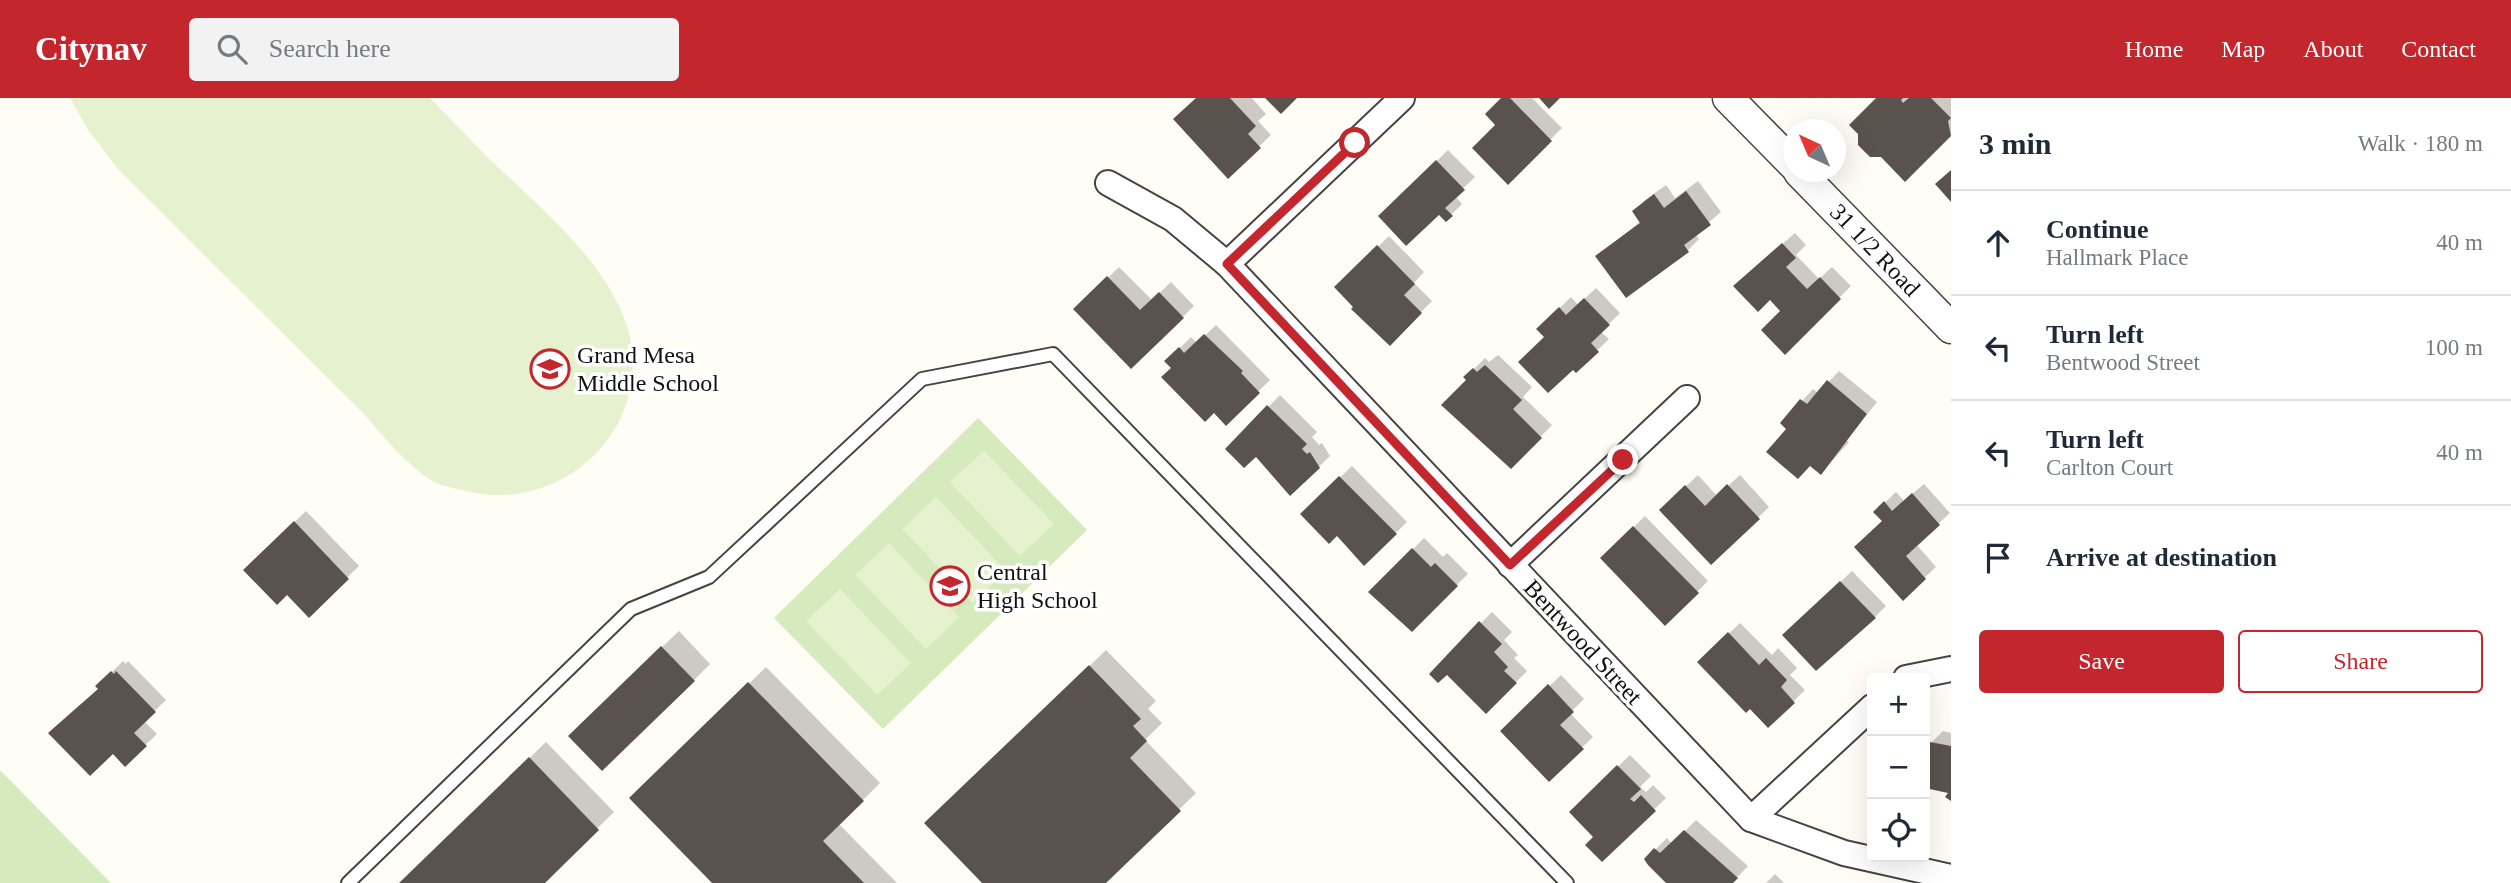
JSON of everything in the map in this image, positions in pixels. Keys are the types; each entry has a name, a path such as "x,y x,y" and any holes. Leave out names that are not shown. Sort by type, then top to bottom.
{"street":[{"path":"1227,264 1402,98"},
{"path":"1728,98 1783,154"},
{"name":"31 1/2 Road","path":"1810,182 1951,328"},
{"name":"Bentwood Street","path":"1108,183 1173,219 1227,264 1751,819 1844,853 1951,877"},
{"path":"1510,565 1687,398"},
{"path":"1923,673 1951,669"},
{"path":"1751,819 1867,712"}],"lane":[{"path":"348,883 631,609 709,577 922,379 1053,354 1567,883"}],"green space":[{"path":"70,98 430,98 568,235 587,256 617,302 627,326 633,362 629,396 616,427 596,453 570,474 540,489 506,495 470,492 434,482 397,452 366,416 118,169 88,130"},
{"path":"978,418 1087,530 883,729 774,618"},
{"path":"984,451 1054,524 1020,556 950,482"},
{"path":"936,497 1006,571 973,603 902,529"},
{"path":"889,543 959,617 926,649 855,575"},
{"path":"840,589 911,663 877,695 806,621"},
{"path":"0,770 111,883 0,883"}],"building":[{"path":"1196,98 1230,98 1256,126 1248,134 1261,148 1228,179 1173,119"},
{"path":"1265,98 1297,98 1281,114"},
{"path":"1501,98 1510,98 1552,141 1508,185 1472,148 1495,125 1485,114"},
{"path":"1539,98 1560,98 1549,109"},
{"path":"1876,98 1903,98 1903,103 1909,98 1931,98 1951,118 1948,121 1951,136 1905,182 1881,157 1870,157 1858,145 1858,134 1849,125"},
{"path":"1436,160 1465,190 1445,208 1453,216 1446,222 1439,215 1406,246 1378,216"},
{"path":"1951,170 1951,202 1935,184"},
{"path":"1686,191 1711,225 1684,245 1689,252 1626,298 1595,256 1640,223 1632,211 1654,194 1664,208"},
{"path":"1782,243 1796,258 1786,267 1807,289 1820,277 1841,299 1785,355 1761,330 1780,311 1770,300 1758,312 1733,286"},
{"path":"1377,245 1415,284 1404,295 1422,313 1390,346 1351,309 1353,307 1334,287"},
{"path":"1107,276 1140,310 1159,292 1184,318 1131,369 1073,309"},
{"path":"1584,298 1610,325 1591,343 1599,352 1576,373 1573,370 1548,393 1518,362 1544,337 1536,329 1559,307 1566,315"},
{"path":"1204,334 1243,371 1241,373 1260,393 1226,426 1214,413 1205,422 1161,377 1171,368 1164,361 1179,347 1184,353"},
{"path":"1485,365 1522,400 1513,409 1542,438 1511,469 1441,405 1466,380 1463,377 1473,368 1477,372"},
{"path":"1827,380 1867,414 1821,475 1810,466 1798,479 1766,452 1786,429 1780,423 1800,399 1807,404"},
{"path":"1267,405 1307,444 1302,449 1307,454 1310,452 1320,468 1290,496 1256,457 1244,468 1225,449"},
{"path":"1339,476 1397,534 1364,566 1337,536 1329,544 1300,514"},
{"path":"1727,484 1760,519 1711,565 1659,510 1685,485 1705,506"},
{"path":"1912,493 1940,525 1906,556 1926,579 1903,601 1854,547 1882,521 1873,512 1884,501 1892,511"},
{"path":"294,521 349,579 309,618 287,595 277,605 243,570"},
{"path":"1633,526 1699,593 1665,626 1600,558"},
{"path":"1412,548 1431,567 1435,563 1458,586 1412,632 1368,592"},
{"path":"1840,581 1876,618 1816,671 1782,635"},
{"path":"1479,621 1502,644 1494,652 1508,667 1504,671 1517,683 1486,714 1447,675 1438,683 1429,674"},
{"path":"1728,632 1759,665 1766,658 1787,680 1781,687 1795,703 1768,728 1750,709 1746,713 1697,662"},
{"path":"661,646 695,681 602,771 568,736"},
{"path":"1089,665 1141,719 1133,726 1147,741 1130,758 1181,811 1106,883 982,883 924,823"},
{"path":"111,671 114,674 116,671 156,712 134,733 147,746 125,767 113,754 90,776 48,733 98,689 95,686"},
{"path":"748,682 864,801 823,841 864,883 712,883 629,798"},
{"path":"1548,684 1574,712 1560,725 1584,749 1549,782 1500,731"},
{"path":"1930,742 1951,746 1951,801 1945,797 1948,793 1930,789"},
{"path":"529,757 599,830 545,883 399,883"},
{"path":"1617,765 1641,789 1630,799 1634,802 1641,795 1656,811 1602,862 1585,845 1593,837 1569,812"},
{"path":"1684,830 1738,878 1733,883 1666,883 1644,859 1654,848 1660,853"}],"place":[{"name":"Grand Mesa Middle School","path":"550,369"},
{"name":"Central High School","path":"950,586"}],"route":[{"path":"1355,143 1227,264 1510,565 1623,460"}]}
